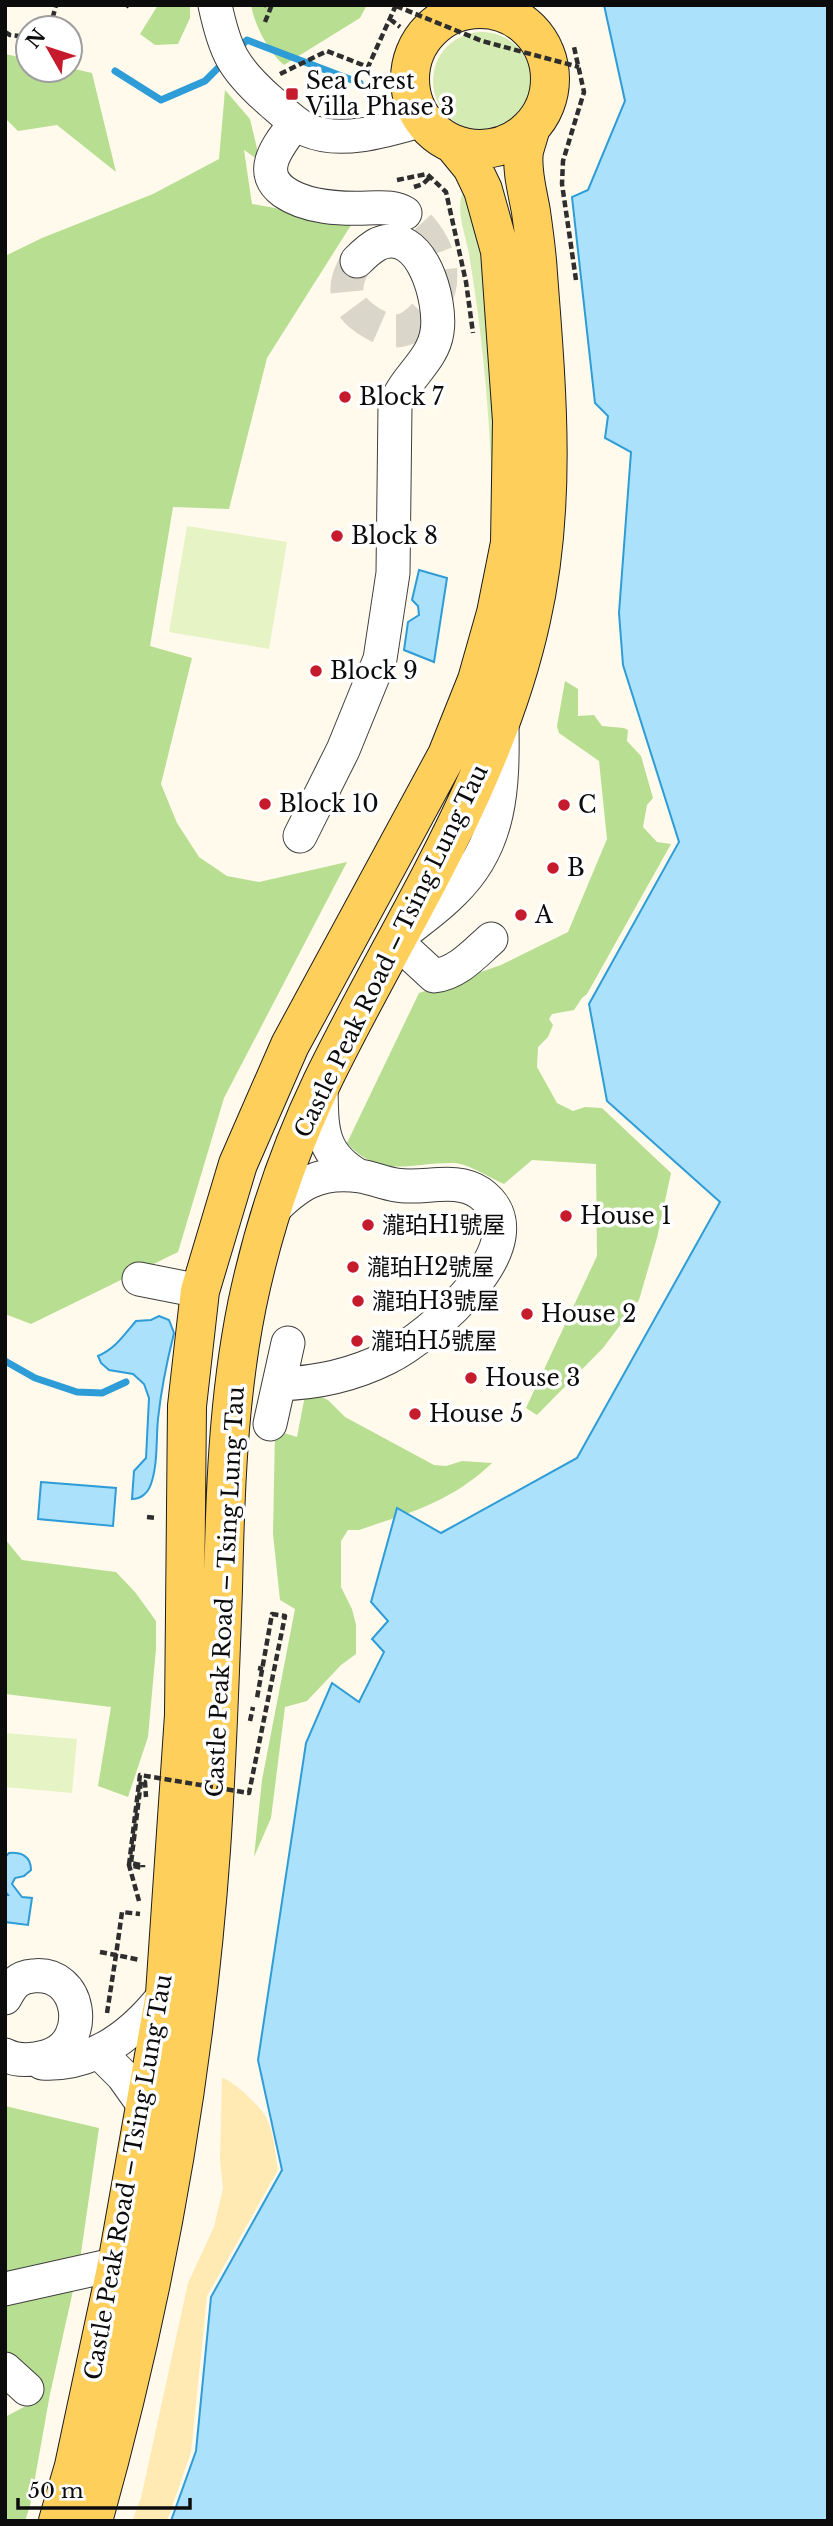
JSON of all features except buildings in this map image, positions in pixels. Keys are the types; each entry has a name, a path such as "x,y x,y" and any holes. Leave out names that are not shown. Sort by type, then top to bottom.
{"main road":[{"name":"Castle Peak Road – Tsing Lung Tau","path":"469,9 518,14 536,34 550,66 550,88 544,109 531,127 515,140 495,148 474,149 454,145 436,135 423,120 414,103 410,85 411,66 416,49 414,22 446,18 469,9"},
{"name":"Castle Peak Road – Tsing Lung Tau","path":"93,2521 145,2309 173,2160 194,2020 213,1828 219,1731 231,1407 248,1302 271,1212 289,1157 320,1085 395,940 438,864 483,771 502,723 531,622 545,538 548,454 537,258 524,172 524,152 531,127"},
{"name":"Castle Peak Road – Tsing Lung Tau","path":"58,2521 74,2466 117,2264 165,1994 184,1715 187,1406 200,1291 243,1152 290,1045 447,755 477,680 496,613 510,543 512,421 500,251 483,190 472,167 454,145"}],"street":[{"path":"215,5 225,46 244,77 295,123 325,135 345,135 391,129 423,120"},
{"path":"295,123 277,149 271,164 271,177 277,187 295,200 316,205 390,208 405,213"},
{"path":"300,836 343,750 380,659 393,573 395,406 400,391 433,346 438,329 431,281 424,263 417,255 403,244 389,242 379,244 357,261"},
{"path":"395,940 434,976 446,975 491,939"},
{"path":"279,1384 302,1383 355,1372 406,1348 441,1322 456,1306 486,1268 497,1245 499,1229 495,1213 486,1199 473,1189 447,1184 398,1186 359,1176 341,1166 329,1149 322,1131 320,1085"},
{"path":"271,1212 292,1191 308,1181 359,1176"},
{"path":"139,1279 200,1291"},
{"path":"270,1424 288,1343"},
{"path":"5,1998 12,1984 27,1976 46,1974 66,1986 74,2001 77,2018 71,2037 62,2052 35,2059 13,2050"},
{"path":"13,2050 36,2063 56,2064 103,2038 134,2030 165,1994"},
{"path":"103,2038 123,2076 145,2106"},
{"path":"5,2289 117,2264"}],"path":[{"path":"265,5 271,7 265,22"},
{"path":"279,74 327,51 368,67 396,5 482,41 579,67"},
{"path":"390,19 414,22"},
{"path":"576,48 584,92 563,161 562,184 576,279"},
{"path":"103,2038 122,1912 144,1915 129,1865 140,1775 248,1793 285,1616 272,1614 257,1698"},
{"path":"140,1865 131,1863 141,1781 145,1782 146,1804"},
{"path":"129,1865 143,1868 144,1857"},
{"path":"100,1952 144,1961"}],"green space":[{"path":"158,5 190,5 190,18 178,44 155,45 140,34"},
{"path":"251,5 367,5 360,18 284,65 263,38"},
{"path":"482,32 501,36 517,46 527,62 531,81 527,100 517,116 501,126 482,130 463,126 447,116 437,100 433,81 437,62 447,46 463,36"},
{"path":"5,54 14,56 14,84 84,84 84,71 92,73 116,172 57,125 18,131 5,118"},
{"path":"225,90 250,119 260,161 244,150 252,204 353,222 267,358 229,509 173,507 150,646 192,658 161,784 177,823 199,857 227,876 259,882 347,862 224,1098 178,1252 31,1324 5,1314 5,256 42,238 153,194 219,159"},
{"path":"464,191 482,245 499,469 492,485 481,341 474,283 460,213"},
{"path":"187,526 287,542 269,649 169,632"},
{"path":"565,681 578,689 578,716 594,715 602,726 628,730 627,741 641,756 653,798 647,805 643,827 657,842 671,844 587,994 574,1010 552,1014 549,1019 553,1025 548,1037 538,1047 537,1067 557,1103 573,1111 585,1107 602,1108 671,1173 657,1238 639,1300 603,1348 537,1415 526,1408 597,1256 596,1164 532,1160 504,1184 454,1163 397,1166 372,1162 347,1143 419,993 501,965 568,932 607,839 599,761 559,733 557,726"},
{"path":"306,1390 328,1400 345,1417 434,1465 446,1466 462,1461 492,1463 446,1497 359,1530 348,1530 341,1541 341,1587 352,1609 356,1625 356,1654 341,1665 307,1701 285,1707 271,1818 254,1857 262,1780 295,1609 280,1600 273,1534 275,1430 297,1437"},
{"path":"5,1539 22,1560 116,1572 156,1621 148,1737 128,1797 98,1786 111,1707 5,1694"},
{"path":"5,1733 77,1739 72,1793 5,1787"},
{"path":"5,2106 99,2128 80,2260 5,2275"},
{"path":"74,2286 50,2394 30,2506 25,2521 5,2521 5,2417 41,2398 24,2371 5,2357 5,2297"}],"sand":[{"path":"222,2078 240,2089 264,2114 271,2131 278,2170 207,2296 191,2452 167,2521 132,2521 141,2498 188,2283 214,2227 223,2188 220,2160"}],"water":[{"path":"604,5 828,5 828,2521 171,2521 196,2451 211,2297 282,2170 258,2060 306,1743 332,1683 359,1702 384,1652 372,1639 388,1621 371,1602 397,1508 441,1533 577,1458 720,1202 607,1101 589,1004 679,842 623,665 619,613 631,452 605,438 608,416 595,403 572,197 588,190 625,101"},
{"path":"419,570 447,578 434,662 404,650 408,622 419,615 418,606 412,600"},
{"path":"159,1316 169,1320 174,1333 161,1397 155,1468 148,1490 141,1497 132,1499 134,1471 146,1458 149,1398 144,1384 133,1374 109,1370 98,1356 114,1346 136,1321 151,1320"},
{"path":"41,1482 116,1488 113,1526 38,1519"},
{"path":"9,1853 24,1856 31,1865 31,1870 24,1876 15,1878 12,1884 22,1897 32,1898 28,1925 5,1922 5,1895 8,1895 5,1891 5,1857"}],"waterway":[{"path":"238,49 247,40 360,83"},
{"path":"115,71 161,100 205,81 224,62"},
{"path":"5,1361 35,1378 77,1392 102,1393 126,1382"}],"tunnel":[{"path":"357,261 348,279 347,288 350,303 363,317 379,327 395,331 410,327 423,317 436,298 441,272 433,245 416,222 405,213"}],"place":[{"name":"Sea Crest Villa Phase 3","path":"292,94"},
{"name":"Block 7","path":"345,397"},
{"name":"Block 8","path":"337,536"},
{"name":"Block 9","path":"316,671"},
{"name":"Block 10","path":"265,804"},
{"name":"C","path":"564,805"},
{"name":"B","path":"553,868"},
{"name":"A","path":"521,915"},
{"name":"House 1","path":"566,1216"},
{"name":"瀧珀H1號屋","path":"368,1225"},
{"name":"瀧珀H2號屋","path":"353,1267"},
{"name":"瀧珀H3號屋","path":"358,1301"},
{"name":"House 2","path":"527,1314"},
{"name":"瀧珀H5號屋","path":"357,1341"},
{"name":"House 3","path":"471,1378"},
{"name":"House 5","path":"415,1414"}]}
